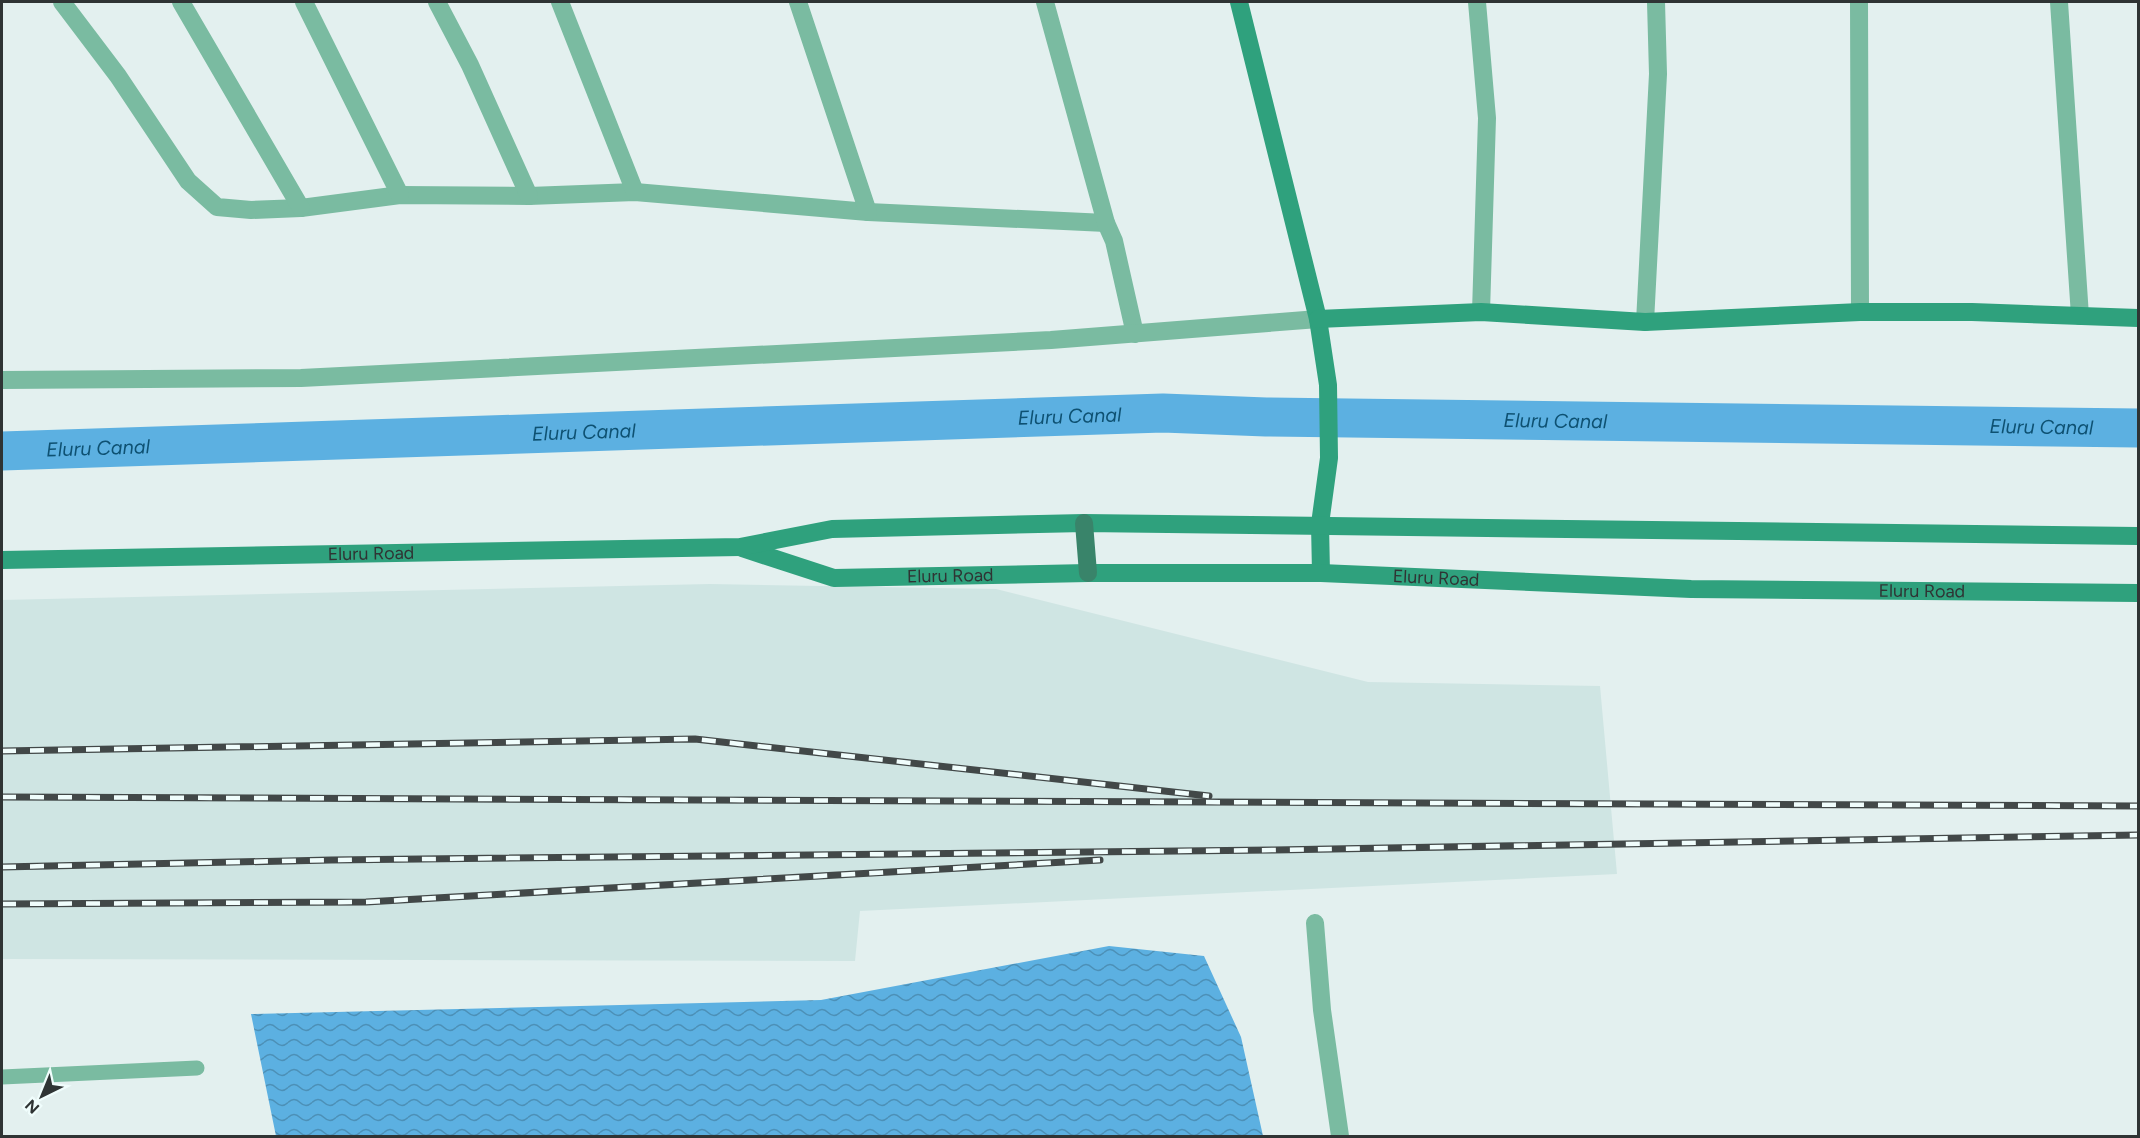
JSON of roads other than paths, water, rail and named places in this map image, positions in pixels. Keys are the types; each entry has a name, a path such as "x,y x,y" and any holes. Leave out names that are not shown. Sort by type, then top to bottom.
{"main road":[{"path":"1239,2 1318,319 1328,386 1329,458 1320,524 1321,573"},
{"path":"1318,319 1481,312 1646,322 1860,312 2139,318"},
{"path":"1084,523 1088,573"},
{"name":"Eluru Road","path":"2,560 740,547 832,529 1084,523 1320,524 2139,536"},
{"name":"Eluru Road","path":"740,547 834,578 1088,573 1321,573 1691,589 2139,593"}],"street":[{"path":"62,2 117,76 188,181 217,207 251,210 302,208 400,195 530,196 635,192 868,212 1107,223"},
{"path":"181,2 302,208"},
{"path":"304,2 400,195"},
{"path":"437,2 470,65 530,196"},
{"path":"560,2 635,192"},
{"path":"798,2 868,212"},
{"path":"1045,2 1114,241 1135,334"},
{"path":"1477,2 1487,118 1481,312"},
{"path":"1646,322 1658,74 1656,2"},
{"path":"1859,2 1860,312"},
{"path":"2059,2 2080,316"},
{"path":"2,380 301,378 1135,334 1318,319"},
{"path":"1315,922 1322,1010 1340,1137"}],"lane":[{"path":"2,1077 197,1068"}],"water":[{"path":"1109,946 1204,956 1241,1037 1263,1136 276,1136 251,1014 821,1000"}],"waterway":[{"name":"Eluru Canal","path":"2,451 1163,413 1266,417 2138,428"}],"railway":[{"path":"2,751 695,739 1209,796"},
{"path":"2,797 2138,806"},
{"path":"2,867 331,860 1274,850 2138,835"},
{"path":"2,904 366,902 1100,860"}]}
